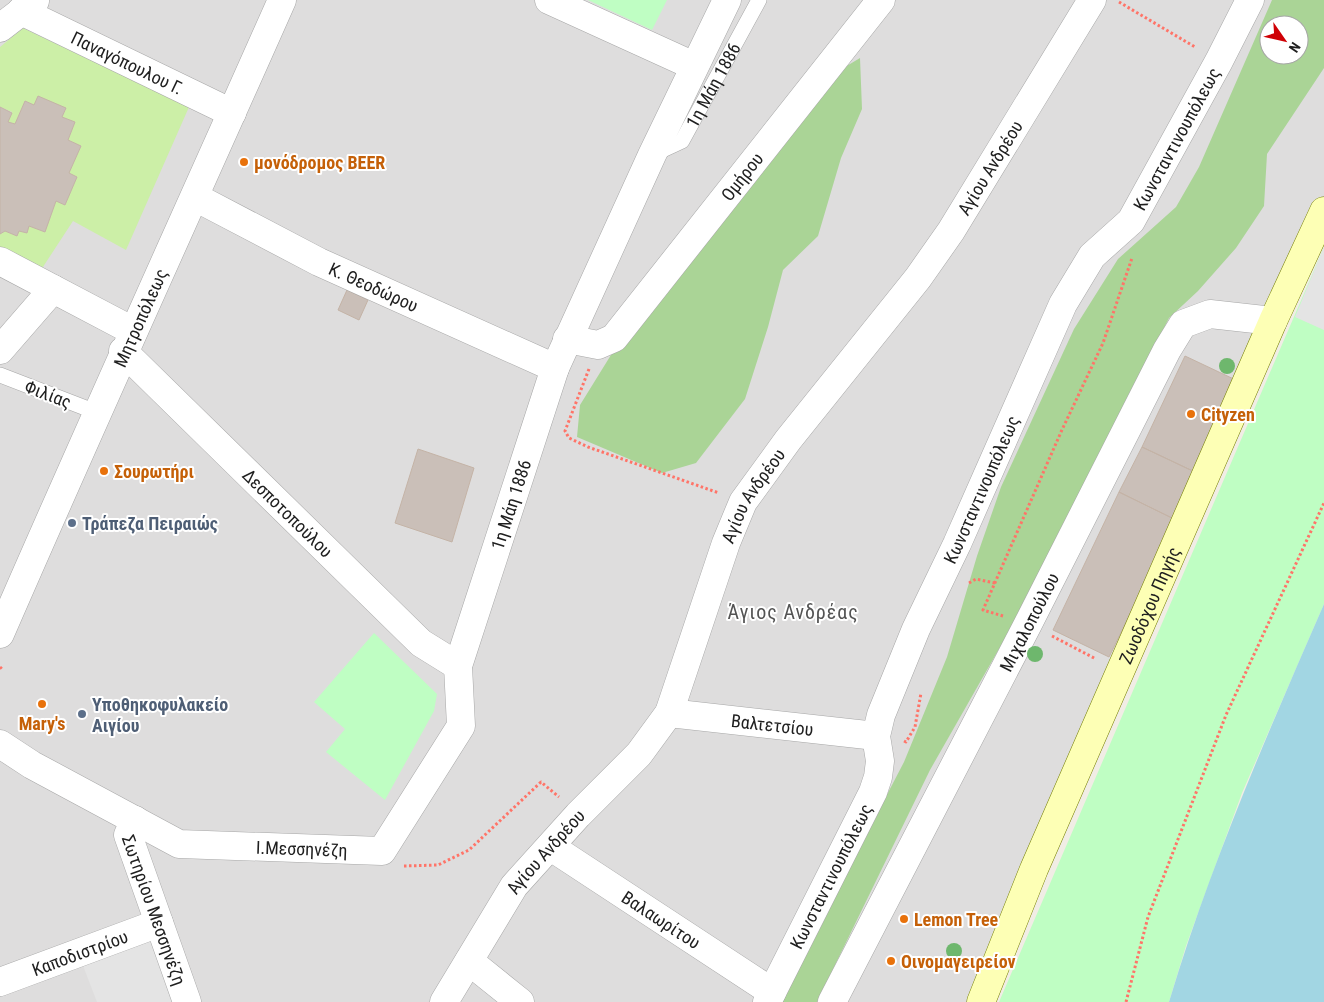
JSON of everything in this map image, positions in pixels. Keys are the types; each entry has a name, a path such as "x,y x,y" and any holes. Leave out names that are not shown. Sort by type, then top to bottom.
{"main road":[{"name":"Ζωοδόχου Πηγής","path":"981,1002 1034,869 1273,321 1324,211"}],"street":[{"name":"Μητροπόλεως","path":"0,634 96,412 195,197 282,0"},
{"path":"549,0 694,66"},
{"name":"1η Μάη 1886","path":"382,851 461,726 458,666 555,368 652,155 727,0"},
{"name":"Ομήρου","path":"598,345 614,338 881,0"},
{"name":"Αγίου Ανδρέου","path":"444,1002 514,886 578,815 639,754 669,712 726,544 743,502 788,440 918,278 940,246 1092,0"},
{"name":"Κωνσταντινουπόλεως","path":"769,997 873,792 878,777 880,761 876,736 881,715 916,629 958,544 1063,304 1092,256 1131,221 1219,61 1248,1"},
{"name":"Παναγόπουλου Γ.","path":"29,6 232,113"},
{"path":"0,28 29,6"},
{"name":"Κ. Θεοδώρου","path":"195,197 319,262 555,368"},
{"name":"Δεσποτοπούλου","path":"0,261 53,289 128,341 421,643 458,666"},
{"path":"0,350 53,289"},
{"name":"Μιχαλοπούλου","path":"832,1002 1028,624 1167,350 1183,324 1210,314 1273,321"},
{"path":"567,339 598,345"},
{"name":"Βαλτετσίου","path":"669,712 876,736"},
{"name":"Ι.Μεσσηνέζη","path":"0,744 32,765 179,844 382,851"},
{"name":"Σωτηρίου Μεσσηνέζη","path":"135,820 128,835 187,1002"},
{"name":"Βαλαωρίτου","path":"551,847 769,997"},
{"name":"Καποδιστρίου","path":"0,982 159,923"},
{"path":"469,961 520,1002"}],"lane":[{"name":"1η Μάη 1886","path":"652,155 682,141 759,0"},
{"name":"Φιλίας","path":"0,375 96,412"}],"path":[{"path":"1116,0 1219,61"},
{"path":"1028,624 982,610 1061,432 1103,343 1134,254"},
{"path":"598,345 565,431 569,438 588,447 743,502"},
{"path":"1126,1002 1148,917 1226,715 1324,503"},
{"path":"382,851 388,864 438,865 468,850 541,782 578,815"}],"shaded area":[{"path":"0,0 1324,0 1324,211 981,1002 0,1002"},
{"path":"1324,247 1324,330 1295,317"},
{"path":"155,936 185,1002 97,1002 82,963"}],"green space":[{"path":"588,0 667,0 652,30"},
{"path":"1272,0 1324,0 1324,68 1267,154 1264,206 1236,248 1198,291 1169,318 1036,584 930,770 817,1002 779,1002 904,762 947,657 977,556 1001,487 1074,329 1118,259 1176,207 1199,167 1259,30 1259,65 1309,65 1309,15 1265,15"},
{"path":"23,28 189,107 126,250 73,221 39,273 0,250 0,234 5,231 17,236 19,231 27,233 29,226 45,232 56,201 65,205 77,177 69,173 81,146 68,140 75,122 62,117 66,109 34,105 25,101 15,124 8,122 12,112 0,107 0,47"},
{"path":"860,58 862,109 841,158 818,236 783,270 768,327 745,399 696,463 662,473 577,437 580,405 619,342 845,67"},
{"path":"1324,247 1324,604 1242,793 1186,946 1169,1002 999,1002"},
{"path":"374,633 437,694 434,711 385,800 326,752 345,729 314,702"}],"water":[{"path":"1324,604 1324,1002 1169,1002 1202,900 1240,801"}],"building":[{"path":"38,96 66,108 62,117 75,122 68,140 81,146 69,173 77,177 65,205 56,201 45,232 29,226 27,233 19,231 17,236 5,231 0,234 0,107 12,113 8,122 15,124 25,101 34,105"},
{"path":"347,290 368,300 359,320 338,310"},
{"name":"Cityzen","path":"1185,356 1240,382 1197,473 1142,447"},
{"path":"1142,447 1197,473 1176,520 1119,492"},
{"path":"418,449 474,468 452,542 395,523"},
{"path":"1119,492 1176,520 1109,657 1053,630"}],"place":[{"name":"μονόδρομος BEER","path":"244,162"},
{"name":"Cityzen","path":"1191,414"},
{"name":"Σουρωτήρι","path":"104,471"},
{"name":"Τράπεζα Πειραιώς","path":"72,523"},
{"name":"Mary's","path":"42,704"},
{"name":"Υποθηκοφυλακείο Αιγίου","path":"82,714"},
{"name":"Lemon Tree","path":"904,919"},
{"name":"Οινομαγειρείον","path":"891,961"}],"district":[{"name":"Άγιος Ανδρέας","path":"793,612"}]}
